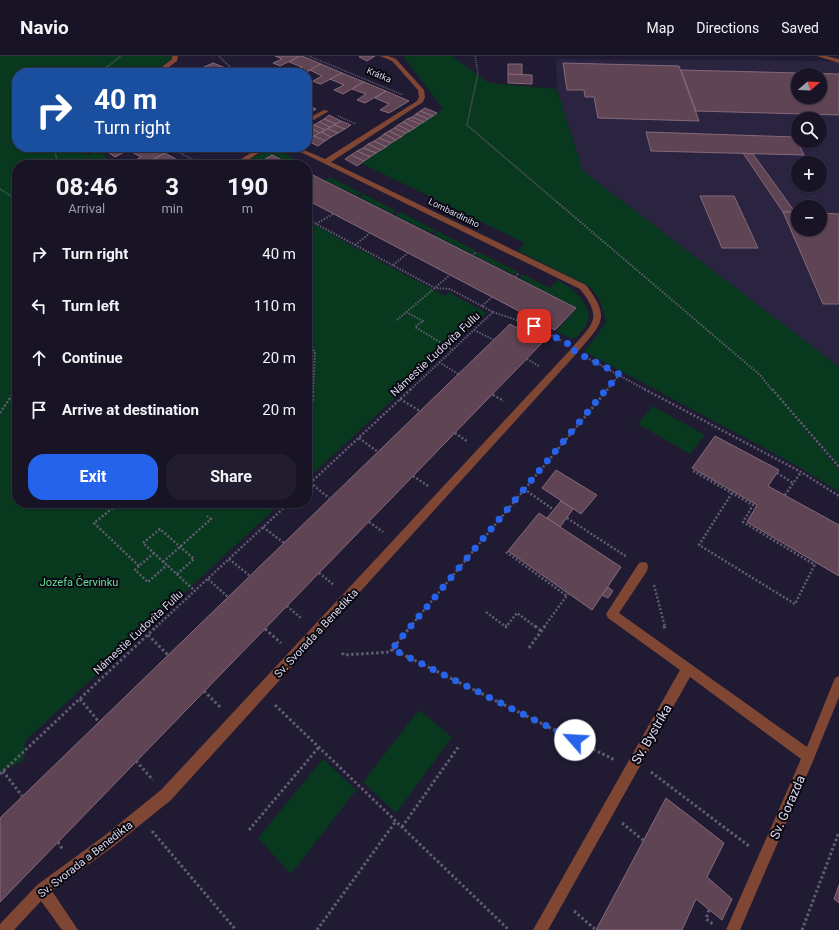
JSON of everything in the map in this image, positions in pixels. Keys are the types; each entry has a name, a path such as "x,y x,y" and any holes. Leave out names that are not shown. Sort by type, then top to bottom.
{"street":[{"path":"165,68 175,60 175,56"},
{"name":"Krátka","path":"384,56 394,60 421,90 422,97 420,102"},
{"path":"820,56 839,61"},
{"path":"326,162 420,102"},
{"path":"312,119 326,111"},
{"path":"243,160 257,152"},
{"name":"Lombardiniho","path":"303,152 583,287 593,299 598,310"},
{"name":"Sv. Svorada a Benedikta","path":"4,930 42,890 140,817 166,795 593,330 597,321 598,310"},
{"path":"642,567 612,614 809,757"},
{"name":"Sv. Bystríka","path":"540,930 688,668"},
{"name":"Sv. Gorazda","path":"733,930 809,757 839,682"},
{"path":"42,890 71,930"}],"path":[{"path":"105,68 121,56"},
{"path":"219,56 232,68"},
{"name":"Krátka","path":"309,56 420,102"},
{"path":"475,56 478,73 467,125 760,375 839,467"},
{"path":"178,152 194,160"},
{"path":"0,189 12,197"},
{"path":"316,224 333,214"},
{"name":"Námestie Ľudovíta Fullu","path":"312,222 435,288 450,289 493,312 312,482"},
{"path":"354,245 370,233"},
{"path":"393,265 408,253"},
{"path":"397,320 450,275"},
{"path":"482,306 492,297"},
{"path":"406,312 422,321 415,328 453,350"},
{"path":"493,312 534,326 575,350 801,472 839,496"},
{"path":"534,326 541,320"},
{"path":"474,330 494,340"},
{"path":"312,348 314,353 312,399"},
{"path":"439,362 458,374"},
{"path":"342,653 344,655 390,652 619,374"},
{"path":"0,413 12,394"},
{"path":"400,399 420,412"},
{"path":"358,438 378,452"},
{"path":"693,471 732,493 753,505 743,522 816,564 795,604 699,545 732,493"},
{"path":"785,495 801,472"},
{"path":"777,473 793,483"},
{"path":"312,484 330,498"},
{"path":"524,489 554,510"},
{"path":"113,508 94,523 139,566"},
{"name":"Námestie Ľudovíta Fullu","path":"2,772 284,508"},
{"path":"163,562 211,519 207,516"},
{"path":"263,527 284,543"},
{"path":"177,574 194,559 160,529 143,543 195,591"},
{"path":"506,552 568,595 529,648"},
{"path":"154,553 135,570 148,582 167,565"},
{"path":"230,559 250,576"},
{"path":"208,579 228,597"},
{"path":"287,606 303,620"},
{"path":"486,612 506,627 517,613 541,631"},
{"path":"148,635 168,655"},
{"path":"392,649 634,764 765,858"},
{"path":"262,692 509,930"},
{"path":"80,699 99,722"},
{"path":"402,827 460,746"},
{"path":"249,830 319,747"},
{"path":"2,772 22,796"},
{"path":"607,811 643,840"},
{"path":"140,817 236,930"},
{"path":"317,930 396,821"},
{"path":"802,930 839,832"},
{"path":"559,897 596,930"},
{"path":"709,910 706,918 720,930"}],"shaded area":[{"path":"556,59 839,61 839,367 583,171 557,89"}],"green space":[{"name":"Jozefa Červinku","path":"0,56 175,56 159,68 12,68 12,152 86,152 87,156 94,152 100,152 107,158 106,160 12,160 12,508 276,508 25,741 24,760 0,772"},
{"path":"403,56 452,56 489,83 557,89 583,171 839,367 839,467 782,402 839,470 839,492 801,468 584,351 606,322 600,300 589,286 518,251 525,243 361,163 443,109"},
{"path":"262,152 288,152 285,154 295,159 284,160 272,154 262,160 249,160"},
{"path":"330,177 361,193 357,196 325,180"},
{"path":"364,194 396,211 392,214 359,197"},
{"path":"400,212 435,230 431,233 396,216"},
{"path":"312,224 357,249 368,253 376,259 445,296 448,292 487,313 312,474"},
{"path":"437,231 475,250 472,254 434,235"},
{"path":"478,252 518,272 514,275 474,255"},
{"path":"522,274 550,288 558,280 573,290 581,298 589,314 586,326 576,338 569,338 557,331 577,308 519,278"},
{"path":"653,406 705,435 690,454 638,424"},
{"path":"419,710 452,737 396,813 363,782"},
{"path":"323,759 356,790 291,874 258,838"}],"building":[{"path":"275,56 300,56 280,66 273,63 282,59"},
{"path":"302,56 321,64 312,69 300,68 302,67 289,62"},
{"path":"375,56 367,61 359,57"},
{"path":"213,63 226,68 202,68"},
{"path":"563,63 679,66 699,121 598,118 594,97 585,97 584,90 567,90"},
{"path":"321,64 342,73 321,84 313,81 322,76 312,71 312,69"},
{"path":"508,64 522,64 522,75 508,74"},
{"path":"681,70 791,73 791,104 827,104 827,74 839,74 839,115 827,115 827,112 791,112 791,114 696,111"},
{"path":"342,73 364,82 343,94 334,90 344,85 330,79"},
{"path":"508,74 532,75 532,84 508,83"},
{"path":"364,82 386,91 365,103 357,100 366,94 352,89"},
{"path":"386,91 409,101 389,113 380,110 389,104 375,98"},
{"path":"425,108 437,113 433,116 420,111"},
{"path":"420,111 433,116 428,119 416,114"},
{"path":"416,114 428,119 424,122 412,117"},
{"path":"329,115 341,121 336,124 324,119"},
{"path":"412,117 424,122 420,124 407,119"},
{"path":"324,119 336,124 330,127 319,122"},
{"path":"407,119 420,124 415,128 403,122"},
{"path":"341,121 351,125 345,129 334,125"},
{"path":"319,122 330,127 325,130 314,125"},
{"path":"403,122 415,128 410,131 398,125"},
{"path":"314,125 325,130 320,133 312,129 312,126"},
{"path":"334,125 345,129 338,133 328,129"},
{"path":"398,125 410,131 406,133 394,128"},
{"path":"394,128 406,133 401,137 389,131"},
{"path":"312,129 320,133 315,136 312,134"},
{"path":"328,129 338,133 331,137 321,132"},
{"path":"389,131 401,137 396,140 384,134"},
{"path":"321,132 331,137 325,141 314,136"},
{"path":"646,132 791,137 791,148 800,148 804,155 651,151"},
{"path":"384,134 396,140 391,143 379,138"},
{"path":"314,136 325,141 318,146 312,143 312,138"},
{"path":"379,138 391,143 386,147 374,141"},
{"path":"374,141 386,147 381,150 368,144"},
{"path":"368,144 381,150 376,153 363,148"},
{"path":"363,148 376,153 370,157 357,151"},
{"path":"357,151 370,157 364,161 351,155"},
{"path":"108,152 124,152 115,157"},
{"path":"132,152 165,153 152,160 136,160 141,157"},
{"path":"165,153 177,160 153,160"},
{"path":"743,153 753,154 791,206 791,212 783,212"},
{"path":"272,155 282,160 264,160"},
{"path":"351,155 364,161 357,166 345,159"},
{"path":"312,175 576,308 555,330 543,324 544,322 537,319 536,320 312,203"},
{"path":"700,196 734,196 758,248 722,248"},
{"path":"783,212 791,212 791,230"},
{"path":"827,213 839,214 839,304 823,304 793,236 827,236"},
{"path":"510,324 543,342 0,902 0,818"},
{"path":"715,436 779,470 768,486 839,525 839,576 747,522 757,505 692,468"},
{"path":"556,470 597,495 581,514 542,488"},
{"path":"561,501 573,509 560,527 547,518"},
{"path":"539,513 621,567 592,610 508,551"},
{"path":"608,587 613,591 608,598 602,595"},
{"path":"666,798 724,843 707,877 732,899 722,920 696,899 682,930 596,930"},
{"path":"839,885 839,903 834,899"}],"route":[{"path":"534,326 576,348 574,351 619,374 392,649 575,740"}]}
